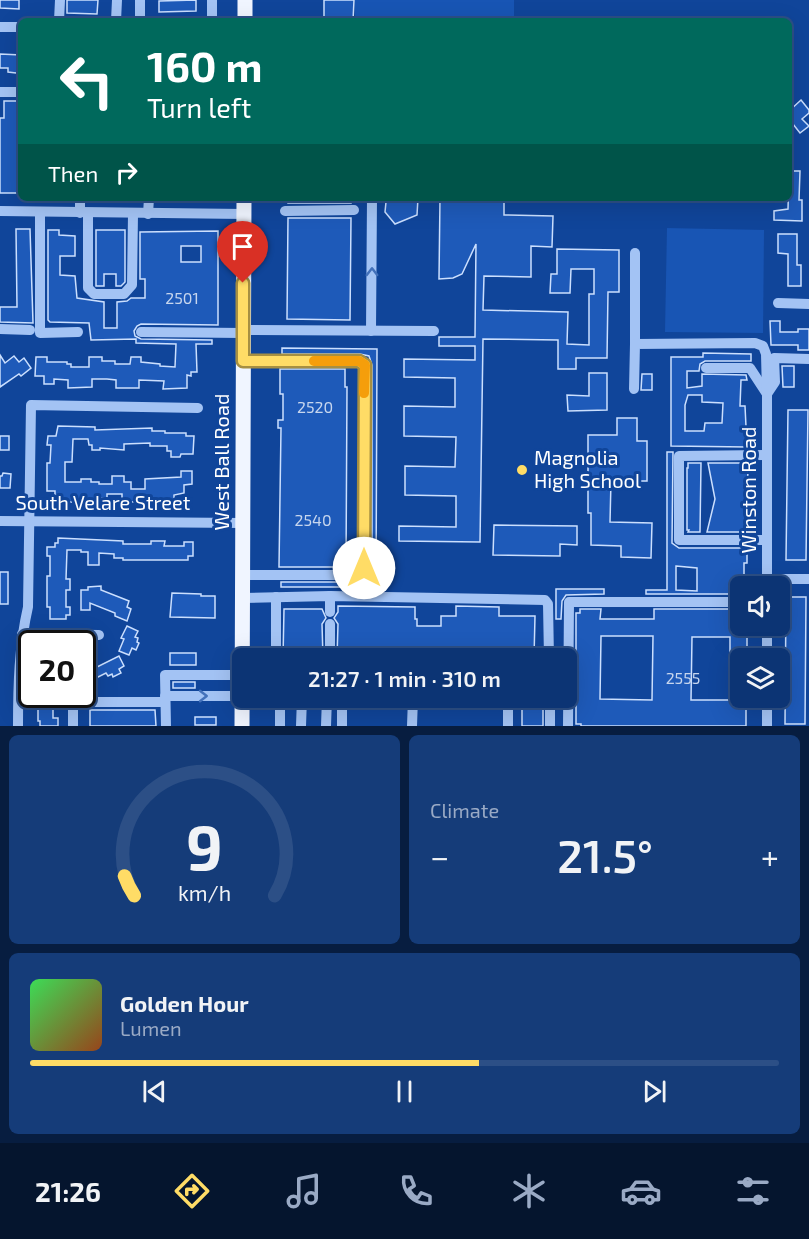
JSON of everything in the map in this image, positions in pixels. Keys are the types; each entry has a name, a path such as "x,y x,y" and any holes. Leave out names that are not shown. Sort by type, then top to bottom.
{"main road":[{"path":"245,0 245,18"},
{"name":"West Ball Road","path":"242,648 244,206"},
{"name":"West Ball Road","path":"242,708 242,726"}],"street":[{"path":"59,18 60,0"},
{"path":"116,18 117,0"},
{"path":"140,0 140,18"},
{"path":"212,0 212,18"},
{"path":"0,27 18,27"},
{"path":"0,92 18,93"},
{"path":"81,201 84,213 88,288 94,294 124,294 132,285 133,214"},
{"path":"148,214 149,201"},
{"path":"371,330 372,201"},
{"path":"0,211 148,214 244,206"},
{"path":"285,211 354,210"},
{"path":"40,212 40,333 78,332"},
{"path":"634,389 635,253"},
{"path":"778,303 809,304"},
{"path":"0,329 30,330"},
{"path":"141,332 435,331"},
{"path":"634,344 755,343 763,346 766,354 767,394"},
{"path":"767,394 775,382 774,358 809,359"},
{"path":"242,575 359,575 364,568 365,365 359,361 243,361"},
{"path":"706,368 750,368 767,394"},
{"name":"Winston Road","path":"767,394 767,576"},
{"path":"23,630 28,607 31,405 198,408"},
{"path":"767,455 679,456 679,540 767,540"},
{"name":"South Velare Street","path":"0,520 243,522"},
{"path":"790,581 809,579"},
{"path":"242,598 330,596 544,600 548,604 549,648"},
{"path":"330,596 330,612"},
{"path":"276,597 276,648"},
{"path":"568,726 569,602 730,602"},
{"path":"330,624 330,648"},
{"path":"166,726 165,675 232,677"},
{"path":"73,726 73,702 232,696"},
{"path":"18,708 18,726"},
{"path":"280,708 280,726"},
{"path":"301,726 302,708"},
{"path":"326,726 327,708"},
{"path":"342,708 342,726"},
{"path":"412,726 413,708"},
{"path":"508,708 508,726"},
{"path":"550,708 550,726"},
{"path":"766,726 767,708"}],"shaded area":[{"path":"355,0 514,0 514,18 355,18"},
{"path":"667,228 764,230 763,333 665,332"}],"building":[{"path":"0,0 19,0 19,9 0,8"},
{"path":"67,0 98,0 97,14 67,13"},
{"path":"196,0 196,11 159,12 159,1"},
{"path":"324,0 354,0 353,18 324,18"},
{"path":"0,54 18,55 18,72 8,72 8,68 0,68"},
{"path":"801,100 809,110 809,113 802,119 809,126 800,133 792,123 792,108"},
{"path":"4,101 18,101 18,193 0,193 0,118 4,118"},
{"path":"792,171 800,171 799,200 802,200 802,221 774,220 774,211 788,209 788,201 792,201"},
{"path":"288,201 351,201 351,203 288,203"},
{"path":"418,201 417,215 395,224 385,212 386,202"},
{"path":"440,201 504,201 504,215 553,216 552,247 531,246 531,277 484,276 483,310 568,312 567,344 589,345 589,294 594,294 594,269 571,269 570,293 550,293 551,274 557,274 557,249 619,250 619,292 608,292 607,358 576,358 576,369 558,369 558,340 483,339 480,542 399,541 399,526 456,527 456,496 405,495 405,466 455,467 456,437 404,436 404,406 455,407 455,378 404,377 404,359 475,360 475,346 439,346 439,337 475,337 476,244 462,274 453,278 439,279"},
{"path":"288,218 351,218 350,320 287,319"},
{"path":"16,229 30,229 33,323 0,322 0,307 17,307"},
{"path":"48,230 59,230 59,235 75,236 75,256 60,256 60,275 75,276 77,298 104,302 104,328 117,328 117,302 131,298 145,298 145,279 140,279 140,232 218,231 218,325 141,324 134,331 135,336 141,339 212,340 212,344 196,344 197,372 191,372 191,376 187,375 187,388 163,389 164,381 139,380 139,388 116,388 116,380 107,379 92,379 92,387 68,388 68,380 54,379 54,384 44,384 44,376 35,376 36,357 47,357 47,362 67,362 71,364 71,367 89,367 89,357 102,357 102,361 115,361 115,364 130,364 131,357 141,357 141,362 175,367 176,344 136,343 136,339 91,340 89,323 50,322 48,320","holes":["181,246 201,246 201,262 181,262"]},
{"path":"96,230 125,230 125,282 121,286 116,286 116,274 104,274 104,286 96,286"},
{"path":"778,234 797,234 797,265 801,265 801,286 788,286 788,254 778,253"},
{"path":"770,321 780,321 780,332 798,332 798,329 809,329 809,350 798,350 798,345 771,345"},
{"path":"282,348 377,349 376,587 281,587 281,582 359,582 368,579 372,569 372,365 369,356 282,354"},
{"path":"703,353 751,354 751,361 705,361 700,364 699,371 687,371 687,388 702,386 702,374 746,375 747,380 741,380 740,406 745,406 747,447 671,446 671,357 703,357","holes":["688,395 702,395 702,402 723,403 722,423 705,423 704,431 685,431 685,405"]},
{"path":"0,355 5,363 14,356 19,362 24,358 31,368 0,387"},
{"path":"782,366 794,366 794,387 783,387"},
{"path":"280,369 345,369 345,387 347,387 346,567 279,567 281,428 278,428 278,420 283,420"},
{"path":"589,373 607,373 607,410 568,411 567,395 589,396"},
{"path":"642,374 652,374 652,390 641,390"},
{"path":"788,410 808,410 806,560 786,560"},
{"path":"617,418 637,418 637,441 647,441 647,481 611,481 610,522 652,523 651,558 621,557 621,546 591,545 591,513 588,513 588,435 617,435"},
{"path":"58,426 95,427 95,430 152,428 152,431 186,433 186,436 194,436 193,454 181,454 180,457 171,457 171,451 167,451 167,446 150,446 150,443 124,444 124,450 100,448 100,450 92,450 88,439 73,439 72,462 65,462 65,482 81,482 81,479 91,479 91,482 99,482 99,484 112,484 112,476 124,476 124,482 131,482 131,489 145,489 145,479 181,477 181,471 192,471 192,484 184,485 184,493 174,495 174,504 165,504 165,501 150,501 150,504 122,502 122,494 107,494 107,499 100,498 96,504 58,501 55,491 47,491 47,463 50,463 51,445 47,445 48,436 56,436"},
{"path":"0,436 9,436 9,450 0,450"},
{"path":"667,452 673,452 672,543 679,548 747,548 747,563 744,563 744,576 730,576 730,594 646,594 646,590 667,590","holes":["676,566 697,568 697,591 676,590"]},
{"path":"688,463 701,463 700,532 688,532 687,530"},
{"path":"708,463 748,463 747,532 707,532 715,499"},
{"path":"3,473 11,474 10,488 0,488 0,476"},
{"path":"494,525 577,526 577,545 560,544 560,556 493,555"},
{"path":"58,538 123,541 123,544 151,544 151,541 165,541 164,546 184,546 184,542 193,542 193,556 188,556 188,560 123,560 123,558 114,558 114,554 99,553 99,565 88,565 88,552 67,550 66,579 70,579 70,590 66,590 66,607 70,607 70,615 66,615 66,619 50,619 50,607 47,607 47,576 50,576 50,556 47,556 47,547 55,547"},
{"path":"0,572 8,572 8,604 0,604"},
{"path":"101,586 101,590 129,601 127,607 131,609 127,621 115,616 115,613 90,603 90,610 81,610 81,590"},
{"path":"556,589 604,589 604,594 566,595 562,601 561,619 556,619"},
{"path":"172,593 215,596 215,618 170,617"},
{"path":"790,597 806,597 805,724 785,724 785,708 790,708 790,648 786,648 786,636 790,636"},
{"path":"338,606 415,607 417,626 441,626 441,616 456,616 456,606 499,607 499,616 535,616 534,648 337,648 338,624 334,618 338,612"},
{"path":"284,609 322,609 326,618 322,624 323,648 283,648"},
{"path":"580,609 601,609 600,619 654,619 654,609 730,609 730,636 747,636 747,648 730,648 730,637 692,637 691,700 730,700 730,708 746,708 746,726 581,726 581,724 576,724 576,613 580,613","holes":["601,636 653,636 652,700 600,699"]},
{"path":"127,626 138,631 135,637 138,638 139,643 136,650 132,648 129,655 119,651 124,639 121,638"},
{"path":"170,653 196,653 196,665 170,665"},
{"path":"119,656 124,666 119,669 121,673 113,677 112,674 108,676 106,673 96,678 96,668"},
{"path":"173,682 195,682 195,688 173,688"},
{"path":"38,708 53,708 53,718 58,718 58,726 40,726 40,721 38,721"},
{"path":"522,708 543,708 543,726 522,726"},
{"path":"90,710 155,710 156,726 90,726"},
{"path":"195,717 216,717 216,725 195,725"}],"slow traffic":[{"path":"314,361 359,361 365,365 364,393"}],"place":[{"name":"Magnolia High School","path":"522,470"}],"route":[{"path":"243,283 243,361 359,361 365,365 364,568"}]}
